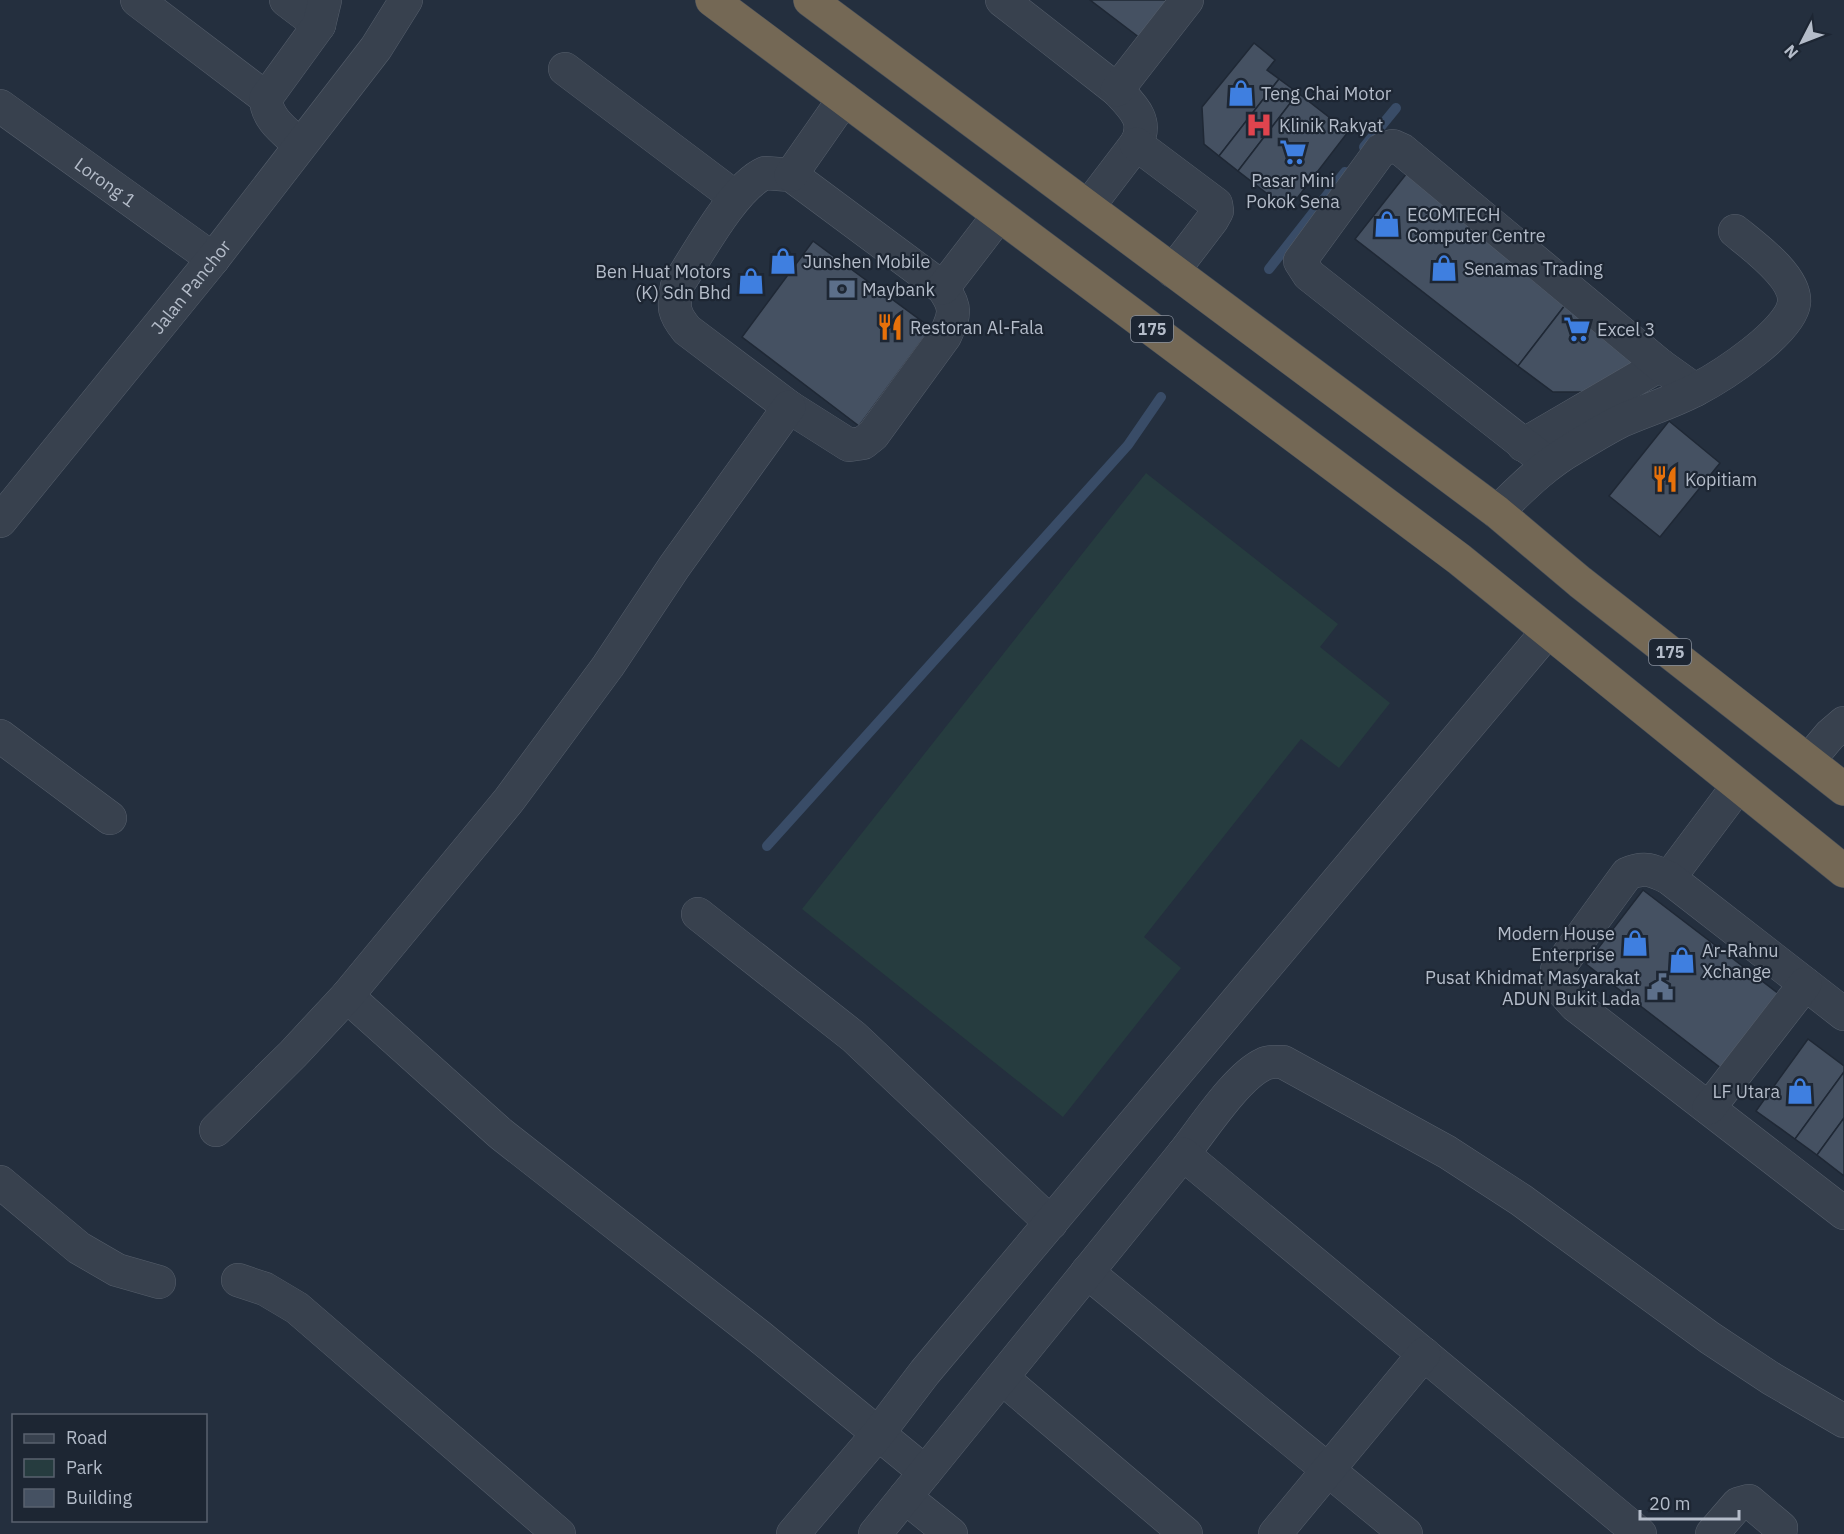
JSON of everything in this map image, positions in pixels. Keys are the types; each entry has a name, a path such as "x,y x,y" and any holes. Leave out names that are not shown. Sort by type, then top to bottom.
{"highway":[{"name":"175","path":"712,0 1459,559 1844,871"},
{"name":"175","path":"810,0 1497,512 1580,582 1844,789"}],"street":[{"path":"137,0 266,98"},
{"path":"286,0 322,13 266,98 266,106 274,121 300,145"},
{"path":"376,48 406,0"},
{"path":"376,48 425,0"},
{"path":"1002,0 1117,90 1134,107 1140,119 1142,134 1088,207"},
{"path":"1117,90 1187,0"},
{"name":"Jalan Panchor","path":"0,521 213,259 376,48"},
{"path":"565,69 735,197"},
{"path":"791,175 844,99"},
{"name":"Lorong 1","path":"0,106 213,259"},
{"path":"1136,144 1216,204 1217,211 1212,220 1173,271"},
{"path":"1549,464 1309,275 1300,261 1381,150 1393,146 1402,150 1660,365 1695,390"},
{"path":"765,173 791,175 943,288 954,304 952,320 945,336 873,435 863,443 849,445 789,407 687,330 676,317 674,301 677,286 735,197 754,178 765,173"},
{"path":"943,288 999,215"},
{"path":"1497,512 1549,464 1620,422 1695,390 1734,367 1767,341 1783,324 1794,303 1791,289 1764,254 1735,231"},
{"path":"1523,445 1660,365"},
{"path":"216,1130 293,1054 346,996 509,800 608,666 674,567 789,407"},
{"path":"793,1534 878,1435 925,1372 1547,632"},
{"path":"1809,760 1830,735 1844,723"},
{"path":"0,736 110,818"},
{"path":"1669,878 1738,786"},
{"path":"1844,1014 1669,878 1650,868 1628,874 1557,970 1558,986 1575,1005 1844,1213"},
{"path":"698,914 854,1037 1051,1223"},
{"path":"1709,1108 1805,984"},
{"path":"346,996 501,1134 750,1328 925,1472"},
{"path":"875,1534 1234,1090 1251,1072 1266,1062 1283,1062 1448,1152 1539,1213 1710,1338 1772,1379 1844,1421"},
{"path":"1183,1154 1640,1534"},
{"path":"0,1182 79,1248 117,1270 159,1282"},
{"path":"1087,1272 1406,1534"},
{"path":"238,1280 265,1289 297,1308 559,1534"},
{"path":"1275,1534 1424,1354"},
{"path":"1002,1378 1186,1534"},
{"path":"905,1497 951,1534"},
{"path":"1712,1534 1733,1508 1743,1501 1749,1501 1781,1528 1780,1534"}],"green space":[{"path":"1146,473 1338,624 1320,647 1390,703 1339,768 1301,739 1144,937 1181,968 1063,1117 802,909"}],"building":[{"path":"1090,0 1170,0 1140,38"},
{"name":"Teng Chai Motor","path":"1254,43 1275,60 1267,70 1279,79 1219,156 1204,144 1202,107"},
{"name":"Klinik Rakyat","path":"1279,79 1298,93 1238,171 1219,156"},
{"name":"Pasar Mini Pokok Sena","path":"1298,93 1348,132 1288,210 1238,171"},
{"path":"1407,173 1569,300 1518,366 1355,239"},
{"path":"813,241 931,328 859,426 742,337"},
{"name":"Excel 3","path":"1569,300 1644,358 1585,392 1553,392 1518,366"},
{"name":"Kopitiam","path":"1669,421 1720,463 1660,537 1609,496"},
{"path":"1643,890 1783,997 1726,1072 1586,964"},
{"name":"LF Utara","path":"1808,1039 1844,1066 1844,1072 1795,1139 1756,1111"},
{"path":"1844,1072 1844,1118 1817,1155 1795,1139"},
{"path":"1844,1118 1844,1176 1817,1155"}],"waterway":[{"path":"1364,147 1396,108"},
{"path":"1269,269 1345,172"},
{"path":"767,846 1128,445 1161,397"}],"place":[{"name":"Teng Chai Motor","path":"1241,93"},
{"name":"Klinik Rakyat","path":"1259,125"},
{"name":"Pasar Mini Pokok Sena","path":"1293,152"},
{"name":"ECOMTECH Computer Centre","path":"1387,224"},
{"name":"Junshen Mobile","path":"783,261"},
{"name":"Senamas Trading","path":"1444,268"},
{"name":"Ben Huat Motors (K) Sdn Bhd","path":"751,281"},
{"name":"Maybank","path":"842,289"},
{"name":"Restoran Al-Fala","path":"890,327"},
{"name":"Excel 3","path":"1577,329"},
{"name":"Kopitiam","path":"1665,479"},
{"name":"Modern House Enterprise","path":"1635,943"},
{"name":"Ar-Rahnu Xchange","path":"1682,960"},
{"name":"Pusat Khidmat Masyarakat ADUN Bukit Lada","path":"1660,987"},
{"name":"LF Utara","path":"1800,1091"}]}
